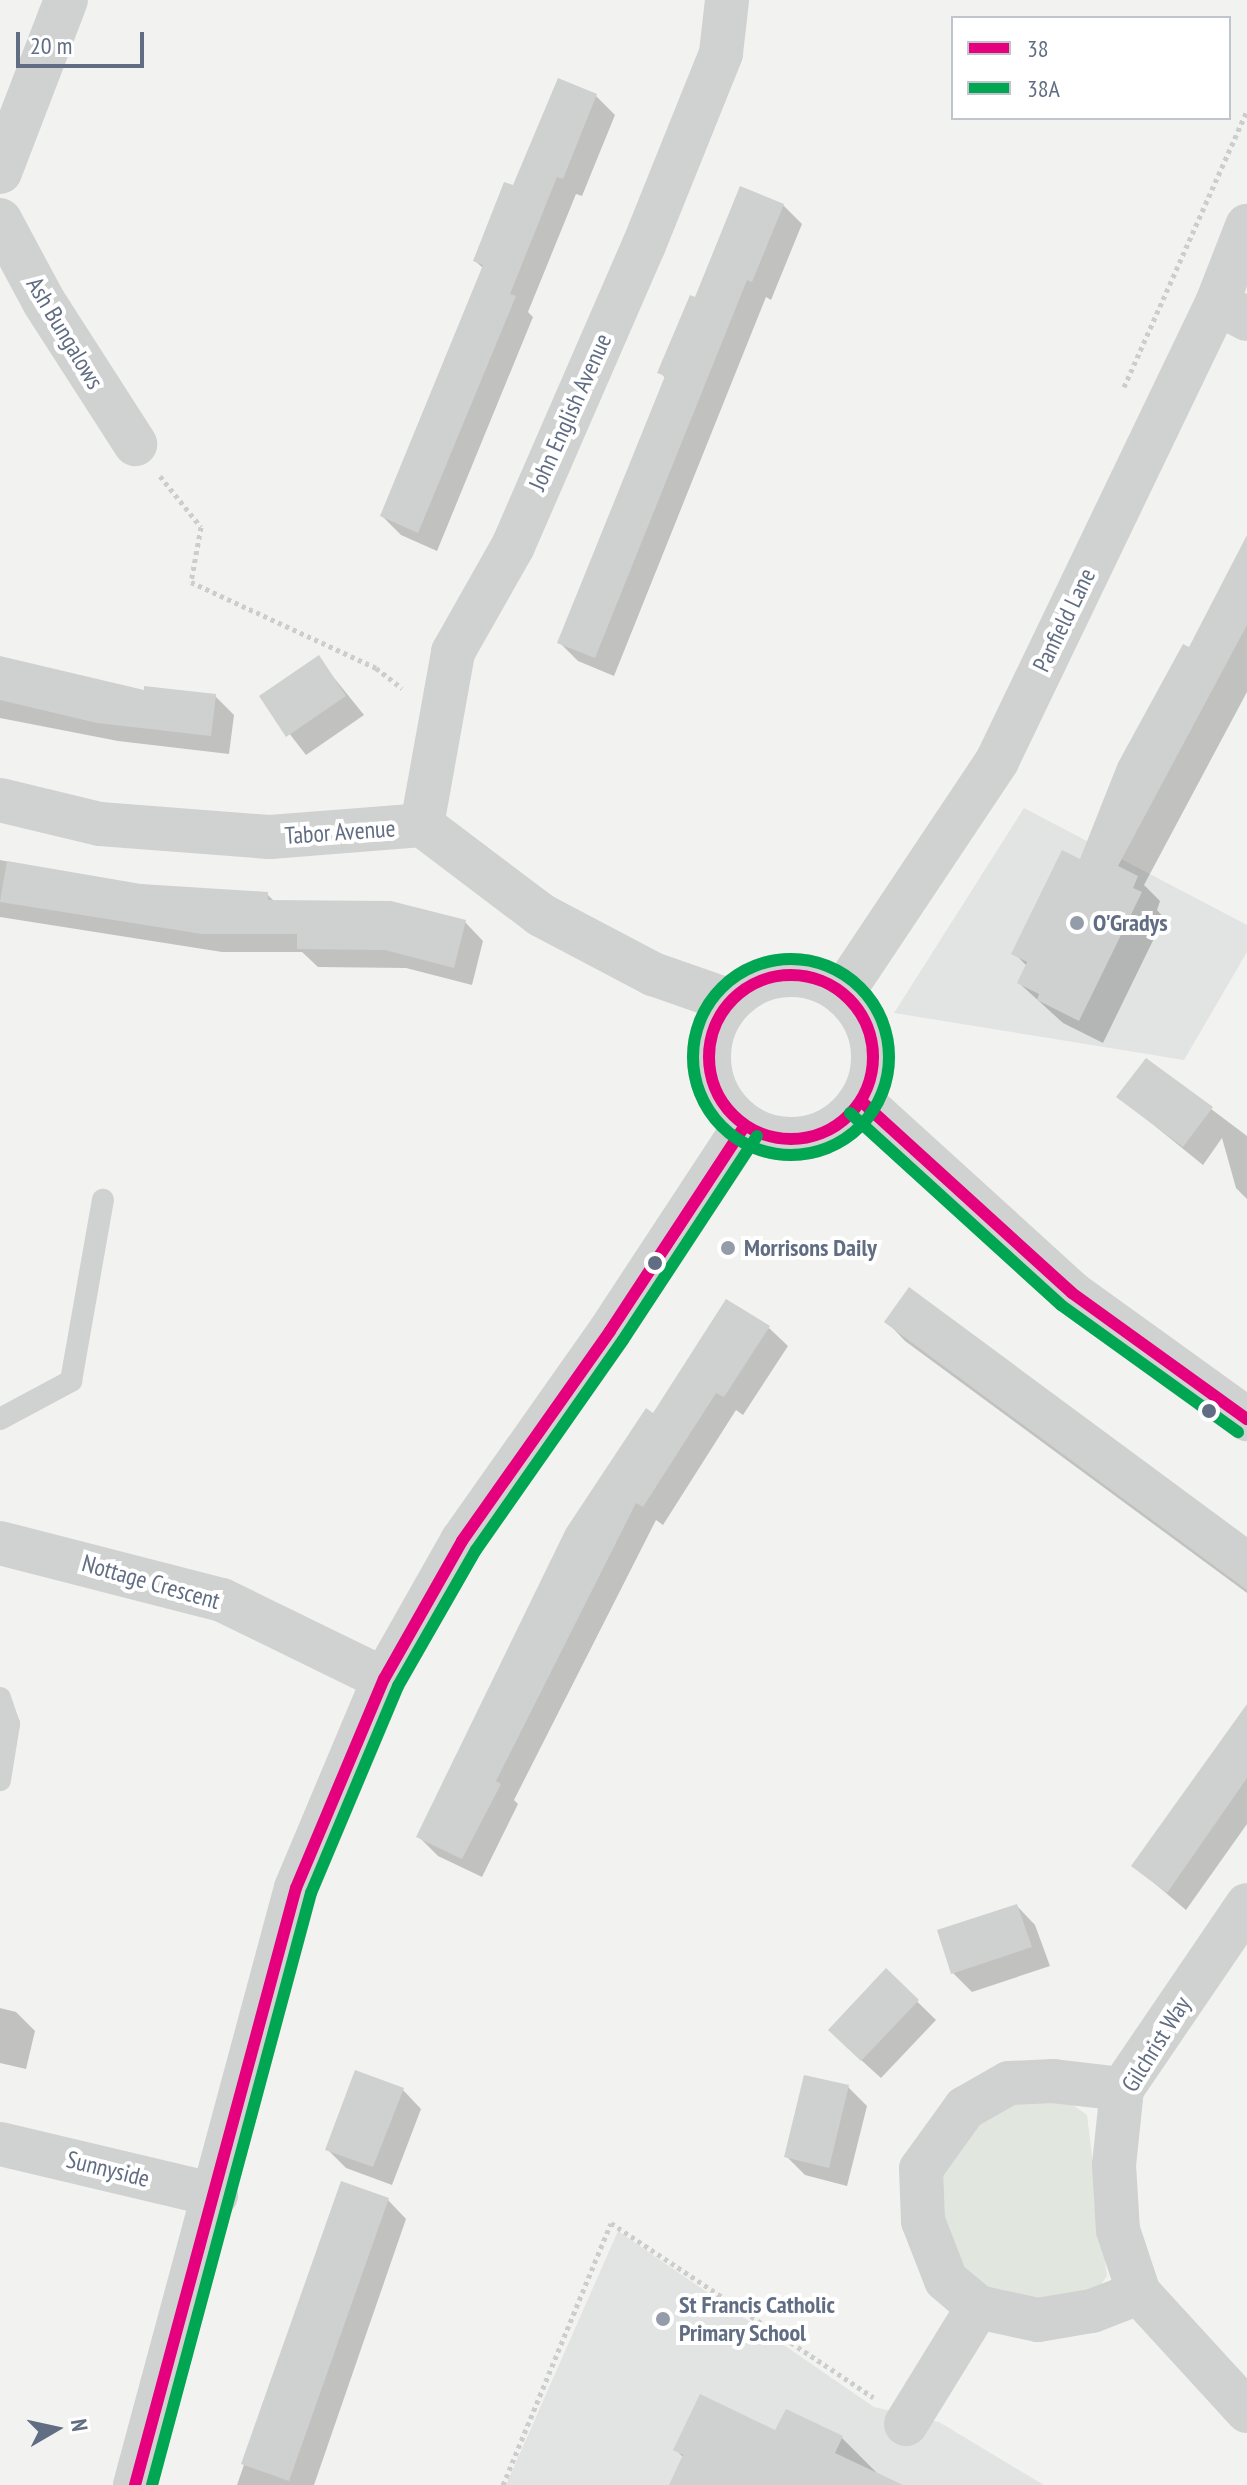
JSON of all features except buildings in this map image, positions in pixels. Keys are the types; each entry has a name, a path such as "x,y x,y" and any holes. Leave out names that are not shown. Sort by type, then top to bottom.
{"street":[{"path":"0,172 66,0"},
{"name":"John English Avenue","path":"422,825 453,652 513,546 698,112 721,53 727,0"},
{"name":"Ash Bungalows","path":"0,220 44,302 135,444"},
{"name":"Panfield Lane","path":"843,992 997,761 1232,311 1247,226"},
{"name":"Tabor Avenue","path":"0,800 100,824 270,837 422,825 541,915 653,974 730,1001"},
{"path":"784,975 813,977 843,992 864,1017 873,1044 873,1073 861,1101 842,1123 807,1139 778,1139 744,1127 714,1088 708,1056 714,1028 730,1001 752,984 784,975"},
{"path":"861,1101 1072,1293 1247,1419"},
{"path":"135,2485 216,2195 296,1888 384,1679 462,1541 610,1331 744,1127"},
{"name":"Nottage Crescent","path":"0,1543 222,1600 384,1679"},
{"name":"Gilchrist Way","path":"1139,2293 1118,2230 1114,2165 1122,2089 1247,1905"},
{"path":"1122,2089 1053,2081 1009,2083 965,2108 921,2169 923,2221 946,2280 978,2307 1038,2320 1092,2311 1139,2293 1247,2411"},
{"name":"Sunnyside","path":"0,2144 216,2195"},
{"path":"906,2424 978,2307"}],"lane":[{"path":"0,1419 71,1381 103,1200"},
{"path":"0,1698 9,1724 0,1780"}],"path":[{"path":"135,444 201,527 191,582 376,668 439,719"},
{"path":"503,2485 611,2223 845,2374 906,2424"}],"shaded area":[{"path":"1024,808 1247,925 1247,952 1184,1060 894,1013"},
{"path":"1031,2098 1070,2103 1087,2115 1107,2276 1094,2294 1021,2302 973,2280 945,2235 938,2181 965,2136 993,2111"},
{"name":"St Francis Catholic Primary School","path":"618,2231 874,2407 939,2422 1044,2485 506,2485"}],"transit line":[{"name":"38A","path":"791,959 829,966 860,988 882,1019 889,1057 882,1095 860,1126 829,1148 791,1155 753,1148 722,1126 700,1095 693,1057 700,1019 722,988 753,966 791,959"},
{"name":"38","path":"791,975 822,981 849,999 867,1026 873,1057 867,1088 849,1115 822,1133 791,1139 760,1133 733,1115 715,1088 709,1057 715,1026 733,999 760,981 791,975"},
{"name":"38","path":"861,1101 1072,1293 1247,1419"},
{"name":"38A","path":"850,1113 1061,1305 1238,1432"},
{"name":"38","path":"135,2485 296,1888 384,1679 462,1541 610,1331 744,1127"},
{"name":"38A","path":"152,2485 311,1893 398,1686 476,1550 623,1340 757,1136"}],"place":[{"name":"O'Gradys","path":"1077,923"},
{"name":"Morrisons Daily","path":"728,1248"},
{"name":"St Francis Catholic Primary School","path":"663,2319"}]}
